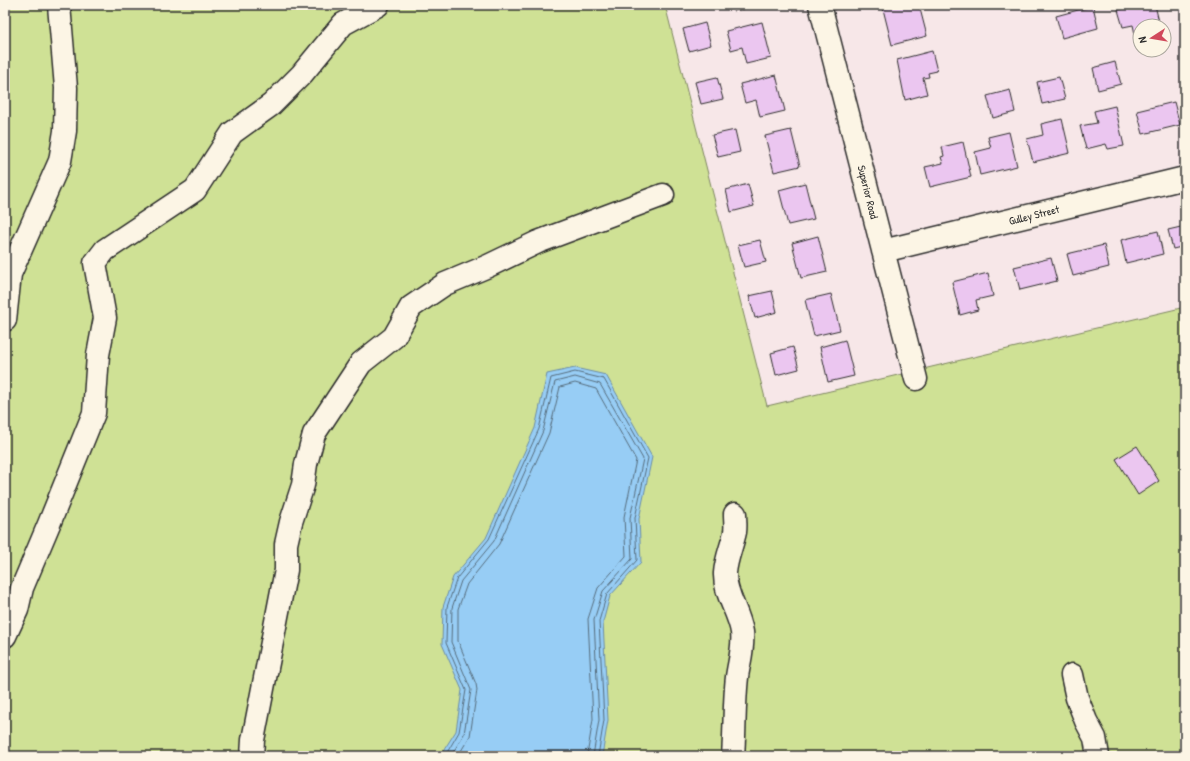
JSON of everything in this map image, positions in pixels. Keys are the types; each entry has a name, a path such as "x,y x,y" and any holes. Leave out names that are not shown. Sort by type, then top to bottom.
{"street":[{"path":"5,320 10,274 60,161 65,131 66,88 58,5"},
{"path":"5,636 17,610 22,588 94,413 98,355 105,318 95,264 105,250 195,190 232,133 271,105 302,74 343,24 378,5"},
{"name":"Superior Road","path":"820,5 916,379"},
{"name":"Gulley Street","path":"883,251 1185,178"},
{"path":"252,756 253,740 286,570 286,544 291,522 303,485 306,464 314,434 361,363 394,337 411,308 445,284 488,266 538,242 663,195"},
{"path":"733,756 737,676 742,653 742,632 738,616 730,598 725,574 729,550 736,530 735,514"},
{"path":"1072,675 1077,698 1086,721 1095,738 1098,756"}],"green space":[{"path":"5,5 665,5 767,406 1185,307 1185,756 5,756"}],"water":[{"path":"575,368 606,375 652,457 639,519 641,562 610,596 603,622 608,720 602,756 440,756 456,731 462,690 442,644 443,607 453,577 486,538 535,428 547,374"}],"building":[{"path":"731,5 757,5 757,6 733,11"},
{"path":"899,5 919,5 927,36 892,45 883,9"},
{"path":"1137,5 1155,5 1158,18 1132,18 1132,25 1123,27 1118,10"},
{"path":"1093,6 1098,28 1062,38 1056,16"},
{"path":"762,22 771,58 746,64 742,47 731,50 726,31"},
{"path":"705,23 711,45 689,51 683,29"},
{"path":"932,51 937,71 928,73 929,77 923,78 927,94 905,100 897,60"},
{"path":"1115,62 1121,84 1098,90 1093,68"},
{"path":"776,75 785,111 760,117 756,100 745,103 740,84"},
{"path":"717,77 723,99 701,104 695,82"},
{"path":"1059,77 1065,99 1042,104 1037,82"},
{"path":"1010,90 1015,112 993,118 987,96"},
{"path":"1174,102 1180,125 1143,134 1137,111"},
{"path":"1115,106 1124,146 1108,149 1106,144 1086,149 1080,126 1097,123 1094,111"},
{"path":"1062,119 1070,153 1033,162 1027,139 1043,135 1041,124"},
{"path":"735,130 740,152 718,157 712,135"},
{"path":"791,130 800,166 774,172 765,136"},
{"path":"1009,132 1017,166 980,175 975,152 991,148 988,137"},
{"path":"963,142 971,177 930,187 925,167 943,163 941,157 944,156 942,147"},
{"path":"805,183 814,219 788,225 779,190"},
{"path":"748,184 754,206 731,212 726,190"},
{"path":"1185,226 1185,246 1173,249 1168,230"},
{"path":"1158,231 1163,254 1126,263 1121,240"},
{"path":"818,236 827,272 801,278 792,243"},
{"path":"760,240 766,262 744,267 738,245"},
{"path":"1104,245 1109,267 1073,276 1067,254"},
{"path":"1051,258 1057,281 1020,290 1014,267"},
{"path":"988,273 993,296 976,300 978,310 960,315 952,282"},
{"path":"772,291 777,312 755,318 749,296"},
{"path":"831,294 840,330 814,336 805,300"},
{"path":"845,340 854,376 828,382 820,347"},
{"path":"793,347 799,369 776,375 771,353"},
{"path":"1137,446 1159,481 1138,495 1116,459"}]}
